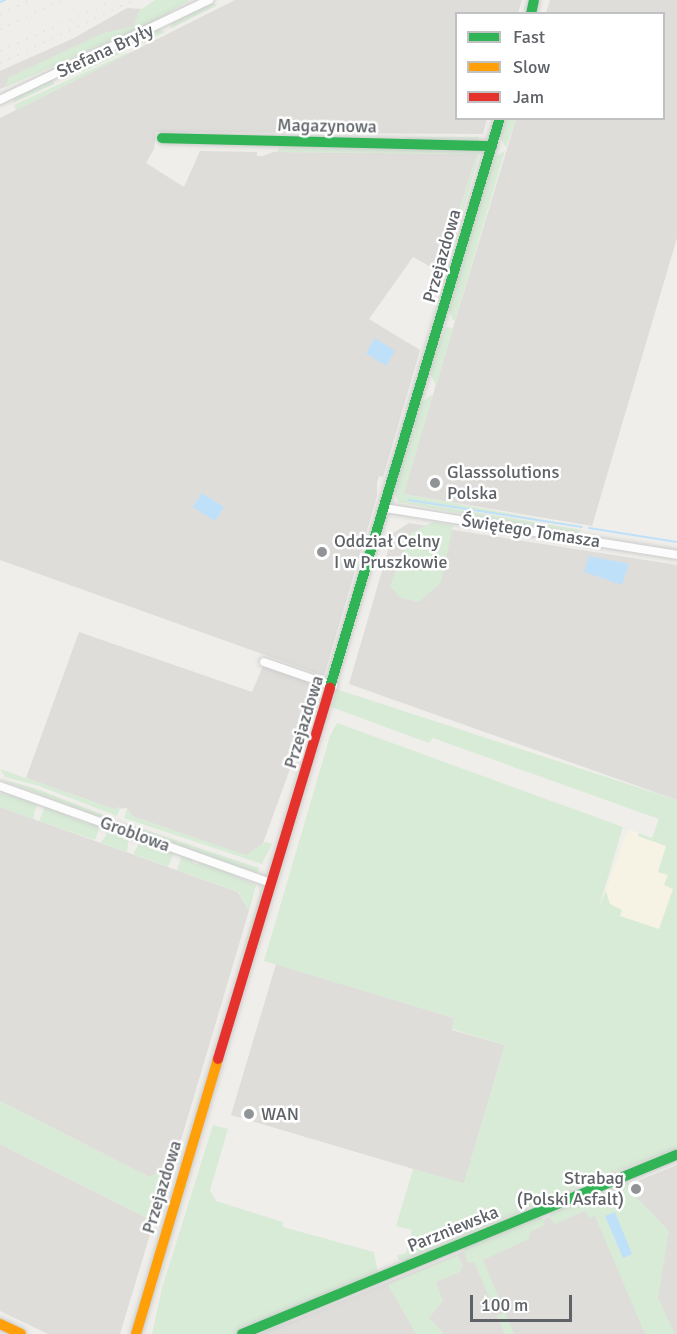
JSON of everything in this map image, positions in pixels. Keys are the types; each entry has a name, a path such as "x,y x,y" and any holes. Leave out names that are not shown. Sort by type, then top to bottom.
{"street":[{"name":"Stefana Bryły","path":"0,100 209,0"},
{"name":"Przejazdowa","path":"136,1334 271,883 333,686 499,120"},
{"name":"Magazynowa","path":"162,138 492,146"},
{"name":"Świętego Tomasza","path":"385,508 677,555"},
{"path":"264,662 333,686"},
{"name":"Groblowa","path":"0,786 271,883"},
{"name":"Parzniewska","path":"242,1334 677,1155"},
{"path":"0,1324 21,1334"}],"shaded area":[{"path":"235,0 522,0 518,12 455,12 455,120 487,120 483,134 156,132 154,149 146,163 184,187 200,151 257,152 257,156 274,152 477,154 440,272 413,257 369,319 420,350 383,477 379,476 377,496 324,676 0,560 0,118"},
{"path":"550,0 677,0 677,238 592,526 403,494 516,120 665,120 665,12 546,12"},
{"path":"127,8 142,9 158,18 0,89 0,71 72,39"},
{"path":"409,523 677,565 677,800 349,684 393,533"},
{"path":"79,632 252,692 263,666 320,686 262,846 246,856 132,816 127,808 114,809 26,778"},
{"path":"0,807 238,892 249,911 173,1167 149,1177 0,1101"},
{"path":"628,829 677,847 677,876 658,933 598,912"},
{"path":"276,964 454,1018 452,1030 505,1045 464,1184 231,1115"},
{"path":"0,1144 145,1217 151,1231 120,1334 48,1334 0,1311"},
{"path":"677,1165 677,1334 257,1334 290,1322"}],"green space":[{"path":"155,0 190,0 148,25 6,87 8,78 35,65 103,33 134,26 139,11"},
{"path":"211,2 217,5 170,29 172,23"},
{"path":"159,29 165,32 132,48 135,42"},
{"path":"120,48 126,51 82,72 84,65"},
{"path":"128,54 16,110 14,105"},
{"path":"52,80 54,84 13,103 15,97"},
{"path":"504,120 516,120 506,148 499,135"},
{"path":"404,137 479,137 479,141 406,139"},
{"path":"281,144 480,152 447,266 442,265 477,154 277,152"},
{"path":"505,151 455,321 448,309 494,157"},
{"path":"446,327 453,328 436,386 429,371"},
{"path":"433,394 404,494 583,527 409,501 582,530 575,534 398,502 394,490 411,433 416,430 413,428 420,403"},
{"path":"433,522 453,526 441,582 419,602 401,598 390,586 411,533"},
{"path":"336,689 677,800 677,1149 596,1179 406,1261 399,1260 397,1255 406,1253 412,1230 396,1226 413,1169 464,1183 505,1045 452,1029 454,1018 264,961 330,736 337,723 623,827 599,907 606,891 610,904 622,910 620,916 659,929 673,889 664,885 668,875 658,872 666,846 638,836 639,833 652,838 659,819 433,738 429,743 331,707"},
{"path":"0,769 114,809 121,806 117,816 39,786 5,777"},
{"path":"0,779 34,788 114,819 107,820"},
{"path":"0,793 37,803 33,819 0,807"},
{"path":"45,806 84,823 95,824 99,829 95,840 39,821"},
{"path":"127,808 132,816 246,855 265,842 272,844 262,864 124,818"},
{"path":"124,823 259,868 257,874 129,828"},
{"path":"109,830 129,836 127,852 101,843"},
{"path":"141,840 174,852 168,867 133,854"},
{"path":"182,855 193,859 192,862 198,865 200,861 256,885 234,970 249,912 239,892 177,870"},
{"path":"259,885 263,895 237,969 260,894"},
{"path":"0,1101 149,1177 173,1167 151,1231 145,1217 0,1144"},
{"path":"213,1125 228,1129 210,1190 216,1201 283,1222 283,1227 374,1252 378,1273 235,1334 152,1334 162,1288"},
{"path":"627,1179 632,1193 669,1231 658,1298 675,1334 645,1334 595,1216 589,1218 585,1211 555,1224 550,1218 551,1211"},
{"path":"538,1215 545,1221 543,1226 530,1232 529,1239 483,1260 504,1310 496,1313 474,1262 468,1263 463,1249"},
{"path":"458,1255 463,1266 460,1272 436,1282 443,1301 429,1318 444,1334 416,1334 388,1285"},
{"path":"505,1312 514,1334 505,1334 497,1316"}],"water":[{"path":"375,338 395,351 386,366 366,353"},
{"path":"202,493 224,507 215,521 193,507"},
{"path":"589,556 629,564 622,585 584,572"},
{"path":"615,1212 632,1254 623,1258 605,1216"}],"waterway":[{"path":"0,2 5,0"},
{"path":"409,500 582,527"},
{"path":"589,528 677,542"}],"railway":[{"path":"0,14 30,0"},
{"path":"0,29 62,0"},
{"path":"0,51 114,0"},
{"path":"0,63 134,0"}],"traffic: fast":[{"path":"531,12 534,0"},
{"path":"330,687 499,120"},
{"path":"162,138 492,146"},
{"path":"242,1334 677,1155"}],"traffic: slow":[{"path":"136,1334 218,1059"},
{"path":"0,1324 21,1334"}],"traffic: jam":[{"path":"218,1059 330,687"}],"place":[{"name":"Glasssolutions Polska","path":"435,483"},
{"name":"Oddział Celny I w Pruszkowie","path":"322,552"},
{"name":"WAN","path":"249,1114"},
{"name":"Strabag (Polski Asfalt)","path":"636,1189"}]}
